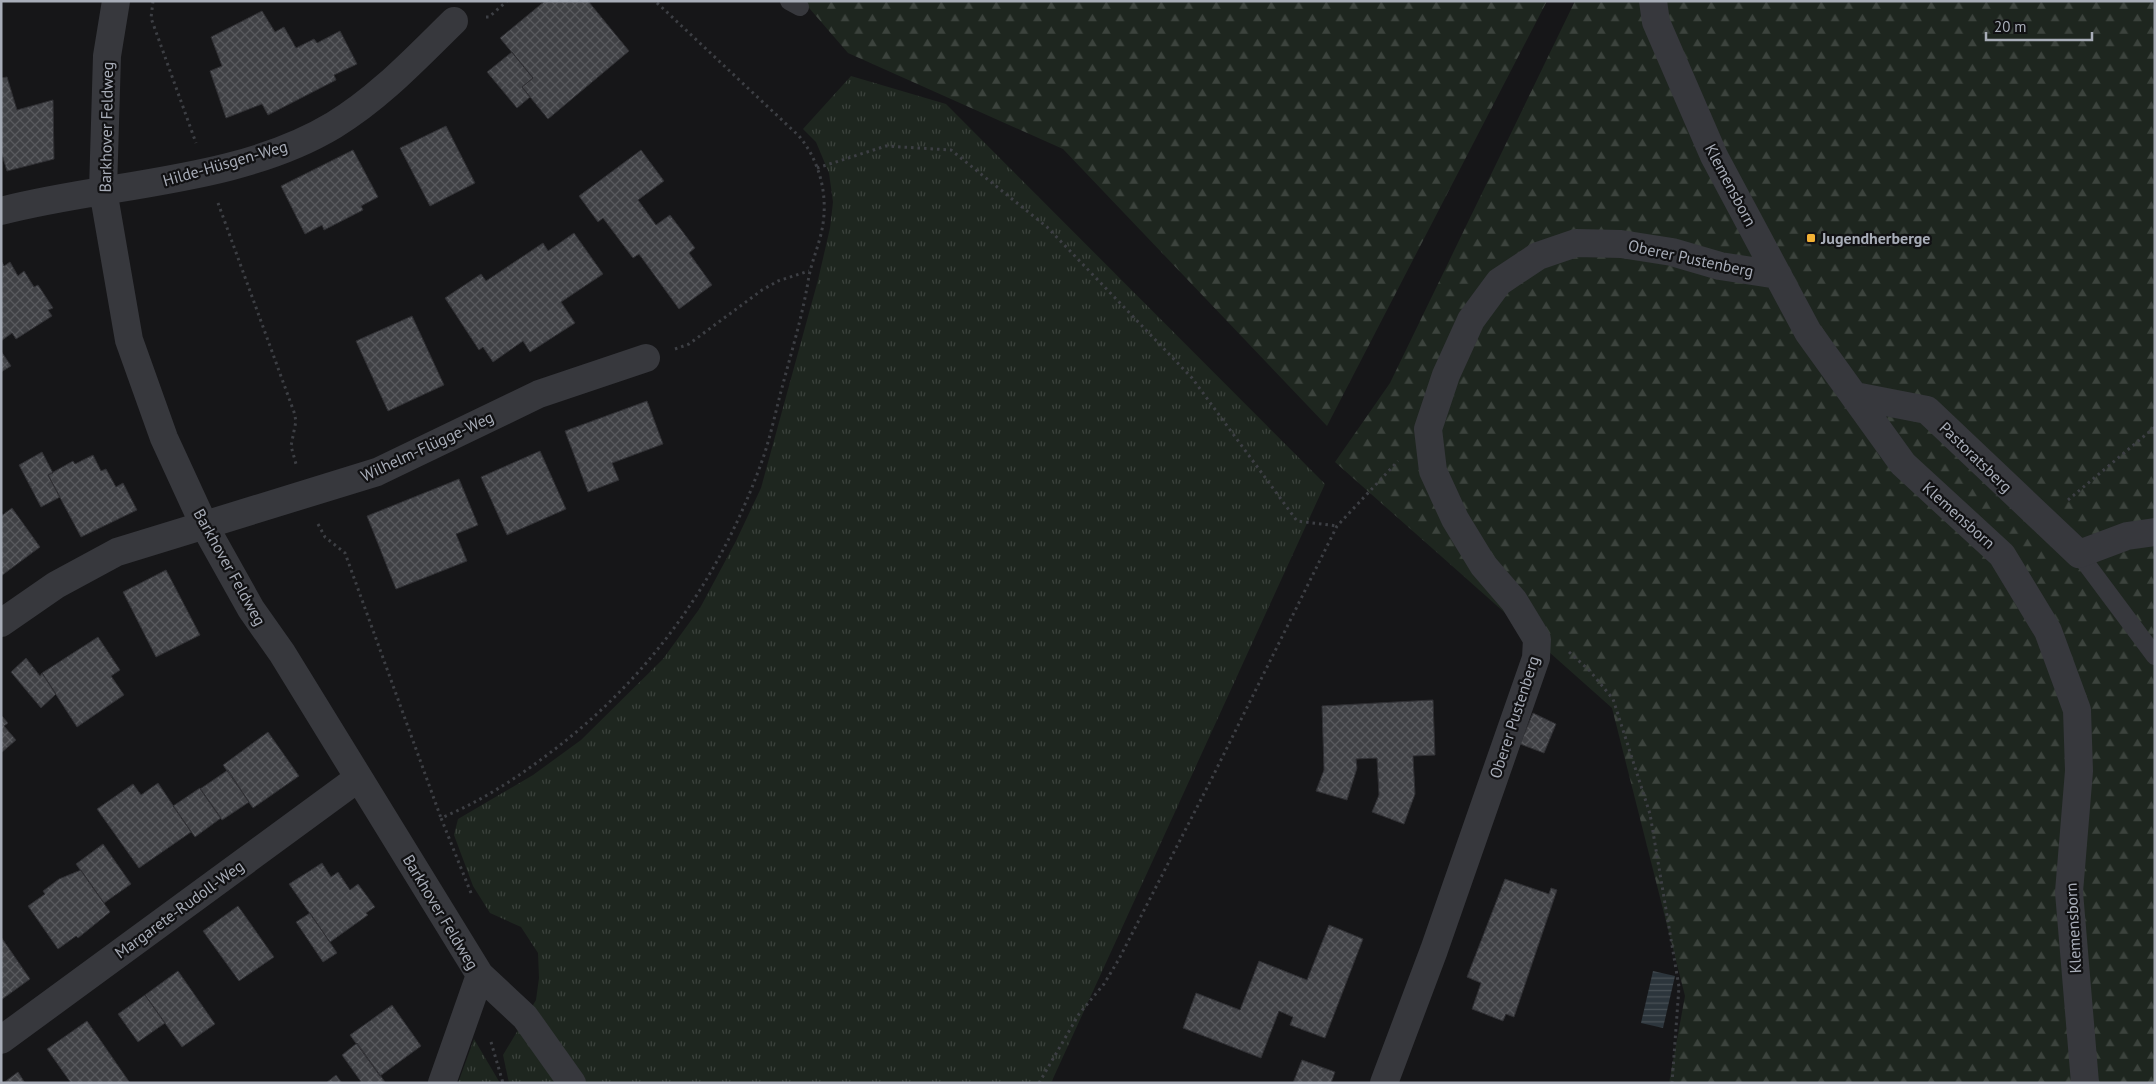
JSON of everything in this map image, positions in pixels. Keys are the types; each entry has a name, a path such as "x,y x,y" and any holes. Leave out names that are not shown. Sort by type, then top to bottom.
{"street":[{"name":"Barkhover Feldweg","path":"116,1 107,56 103,190 129,340 164,438 204,525 251,609 282,653 357,779 407,855 480,976 525,1017 572,1083"},
{"name":"Klemensborn","path":"1653,1 1656,22 1714,156 1808,332 1903,464 2002,555 2048,630 2077,710 2079,771 2069,892 2085,1083"},
{"name":"Hilde-Hüsgen-Weg","path":"1,211 103,190 141,186 207,172 286,148 334,125 392,83 454,21"},
{"name":"Oberer Pustenberg","path":"1384,1083 1434,950 1536,658 1537,639 1514,601 1483,565 1455,519 1433,470 1428,429 1446,375 1471,320 1499,282 1538,256 1576,242 1621,244 1672,252 1720,266 1778,274"},
{"name":"Wilhelm-Flügge-Weg","path":"1,623 56,585 117,552 309,495 377,472 539,394 646,358"},
{"name":"Pastoratsberg","path":"1855,396 1927,410 2043,522 2080,554"},
{"path":"2080,554 2127,536 2155,532"},
{"name":"Margarete-Rudoll-Weg","path":"1,1040 357,779"},
{"path":"442,1083 480,976"}],"lane":[{"name":"Pastoratsberg","path":"2080,554 2155,656"}],"path":[{"path":"153,1 151,18 294,412 296,421 291,446 296,468 309,495 321,531 345,553 458,865 472,896"},
{"path":"441,818 461,810 523,774 586,725 637,675 687,612 718,560 743,510 763,458 804,305 810,271 821,236 824,206 824,188 812,151 799,136 655,1"},
{"path":"817,168 886,146 951,150 1047,227 1192,378 1297,521 1337,526"},
{"path":"646,358 689,344 762,290 778,281 810,271"},
{"path":"2043,522 2155,427"},
{"path":"1039,1083 1079,1014 1104,984 1118,959 1212,778 1337,526 1428,429"},
{"path":"1537,639 1563,647 1590,671 1613,699 1650,814 1679,987 1672,1083"}],"green space":[{"path":"803,1 1547,1 1327,426 1063,149 848,53"},
{"path":"1575,1 2155,1 2155,1083 1669,1083 1685,996 1612,708 1335,462 1390,383"},
{"path":"851,76 946,104 1325,484 1051,1083 509,1083 503,1055 536,1000 539,978 538,953 521,927 490,913 473,886 454,835 458,819 533,775 581,740 663,659 700,608 736,541 761,488 818,280 830,228 833,202 829,173 816,142 803,129"},
{"path":"474,1039 500,1083 458,1083"}],"shaded area":[{"path":"1653,971 1675,976 1663,1028 1641,1023"}],"building":[{"path":"545,1 588,1 629,51 548,119 522,87 533,78 500,38"},
{"path":"262,11 275,32 284,27 296,48 314,39 317,43 340,31 357,64 334,75 336,80 268,115 262,104 226,118 210,71 222,66 211,37"},
{"path":"512,52 533,78 522,87 530,97 517,108 487,72"},
{"path":"7,77 17,110 53,100 54,159 7,171 1,151 1,78"},
{"path":"446,126 475,183 430,206 400,148"},
{"path":"353,150 378,197 361,206 363,210 324,230 322,225 305,234 281,186"},
{"path":"641,150 664,181 638,200 656,225 670,215 695,248 689,253 712,285 679,309 639,254 633,258 603,218 598,222 579,196"},
{"path":"574,233 603,274 561,302 575,323 530,352 523,341 493,362 483,347 479,350 445,298 481,274 486,281 543,243 548,251"},
{"path":"2,262 4,266 10,262 18,276 24,271 34,287 38,285 53,308 48,310 52,316 16,339 12,333 1,341"},
{"path":"412,316 444,385 388,411 356,341"},
{"path":"1,351 11,366 1,372"},
{"path":"647,401 663,444 612,463 619,480 588,492 565,431"},
{"path":"540,451 566,509 507,535 481,477"},
{"path":"42,452 53,473 48,475 60,497 41,507 19,465"},
{"path":"93,455 101,471 106,469 116,487 123,483 137,510 81,537 48,475 73,461 75,464"},
{"path":"459,479 478,525 456,534 467,561 396,589 367,516"},
{"path":"12,508 40,547 1,576 1,516"},
{"path":"166,570 200,635 156,657 123,592"},
{"path":"98,637 120,670 111,676 124,695 77,727 42,673"},
{"path":"26,658 40,676 42,673 56,694 41,708 11,672"},
{"path":"1433,700 1435,755 1413,756 1415,794 1404,824 1372,812 1379,795 1377,758 1356,759 1357,768 1347,800 1316,791 1324,770 1322,706"},
{"path":"1533,713 1556,724 1544,753 1520,744"},
{"path":"1,715 8,723 4,726 16,740 1,753"},
{"path":"268,732 299,776 253,808 223,765"},
{"path":"228,770 249,802 222,820 200,789"},
{"path":"158,783 191,832 139,868 97,809 133,784 141,795"},
{"path":"200,788 221,818 195,837 173,806"},
{"path":"103,844 131,884 104,903 76,864"},
{"path":"322,863 331,877 338,872 350,890 358,884 375,907 366,913 368,915 330,942 289,884"},
{"path":"81,870 110,912 78,938 76,936 58,949 28,906 45,894 43,891 59,879"},
{"path":"1505,879 1549,894 1551,888 1557,890 1514,1017 1506,1014 1503,1021 1472,1009 1481,983 1467,977"},
{"path":"238,906 274,957 239,981 203,931"},
{"path":"310,913 337,953 323,962 296,922"},
{"path":"1329,925 1363,939 1325,1038 1290,1025 1293,1017 1279,1011 1261,1058 1183,1028 1196,993 1240,1010 1259,961 1307,980"},
{"path":"1,937 30,979 1,1000"},
{"path":"178,971 215,1024 182,1047 145,995"},
{"path":"145,995 165,1023 138,1042 118,1014"},
{"path":"392,1005 421,1046 380,1076 350,1035"},
{"path":"87,1021 130,1083 71,1083 47,1049"},
{"path":"357,1043 385,1083 362,1083 342,1055"},
{"path":"1302,1060 1335,1072 1331,1083 1293,1083"},
{"path":"18,1072 25,1083 3,1083"},
{"path":"336,1075 342,1083 326,1083"}],"place":[{"name":"Jugendherberge","path":"1811,238"}]}
